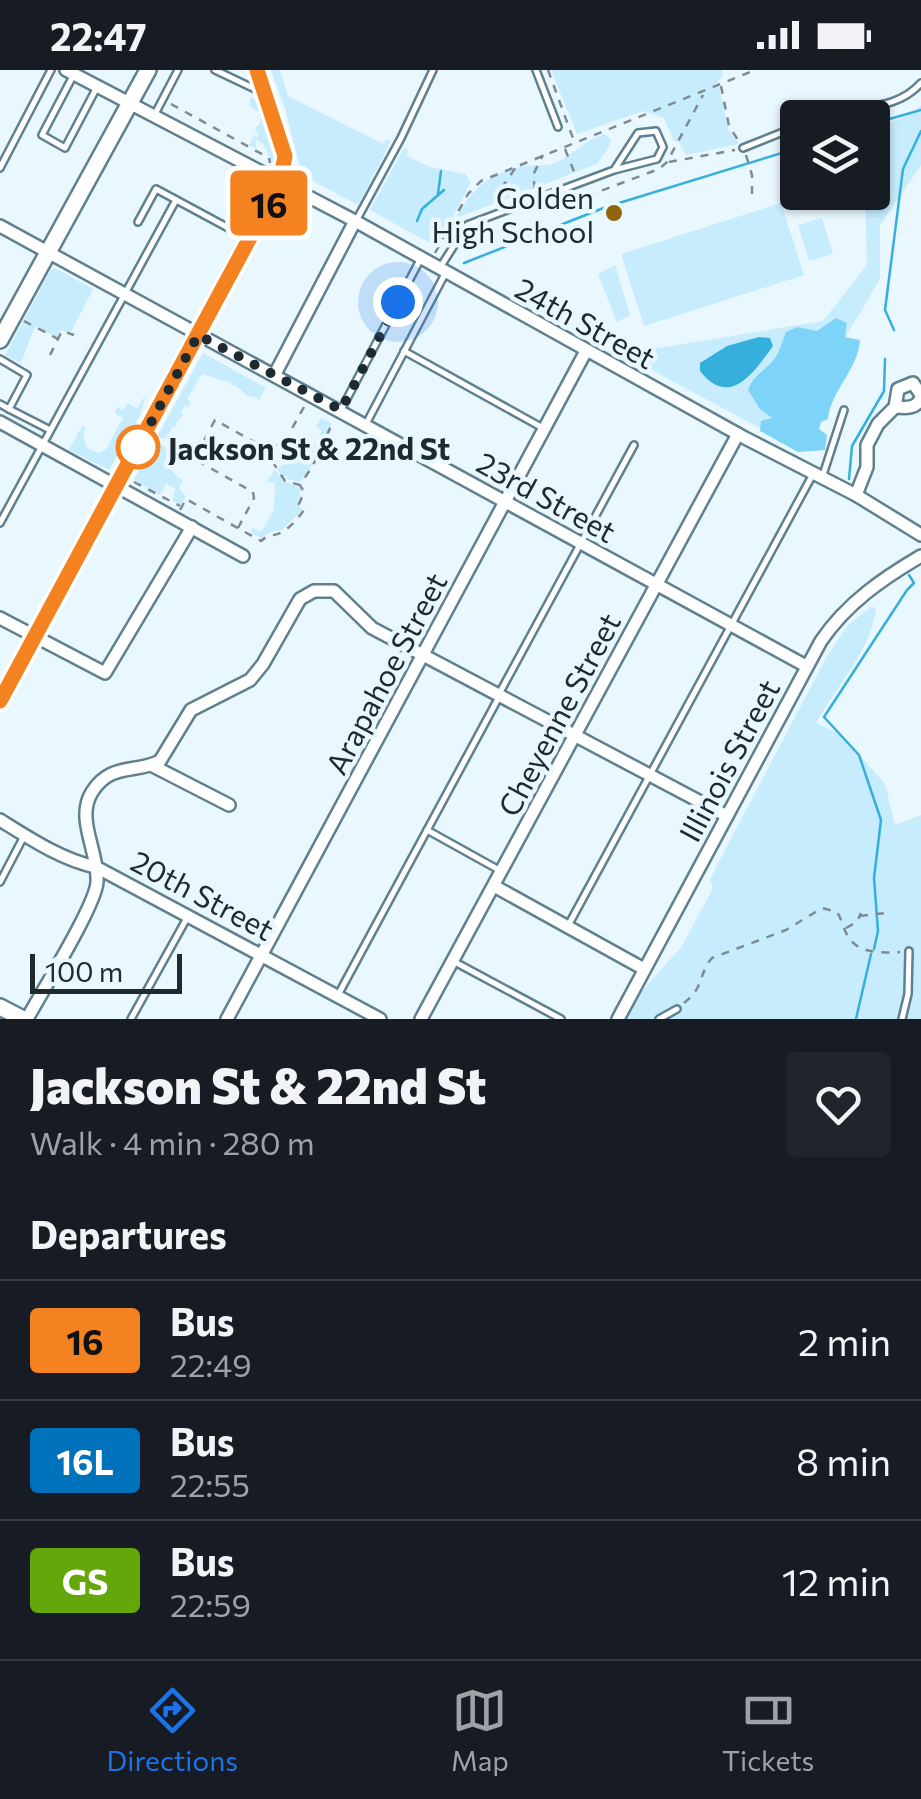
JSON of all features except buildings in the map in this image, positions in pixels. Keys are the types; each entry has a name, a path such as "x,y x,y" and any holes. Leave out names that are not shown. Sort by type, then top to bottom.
{"main road":[{"path":"0,340 148,70"},
{"path":"0,701 125,484 250,239 285,156 257,70"},
{"path":"0,1007 25,1019"}],"street":[{"name":"24th Street","path":"70,72 154,117 277,174 355,222 428,256 443,270 586,351 921,535"},
{"path":"275,374 355,222"},
{"name":"23rd Street","path":"0,226 806,666"},
{"name":"Arapahoe Street","path":"227,1019 586,351"},
{"path":"856,496 867,467 867,445 878,424 895,407 895,395 905,384 912,383 921,396 918,403 909,408 895,407"},
{"path":"0,422 13,435 42,445 179,512 192,527 242,556"},
{"name":"Cheyenne Street","path":"421,1019 738,434"},
{"path":"0,618 106,673 192,527"},
{"name":"Illinois Street","path":"618,1019 806,666 842,614 868,590 921,556"},
{"path":"152,765 166,753 190,710 250,680 300,599 314,591 334,592 372,628 727,816"},
{"path":"25,1019 96,893 96,868 86,818 92,791 113,772 152,765 229,805"},
{"name":"20th Street","path":"0,820 264,954 380,1019"},
{"path":"494,886 644,969"}],"lane":[{"path":"0,168 50,70"},
{"path":"154,117 178,70"},
{"path":"215,70 266,92"},
{"path":"225,70 229,78"},
{"path":"355,222 401,138 432,70"},
{"path":"536,70 558,127"},
{"path":"70,72 42,135 65,148 98,87"},
{"path":"890,104 921,82"},
{"path":"366,424 467,225 614,170 657,159 663,147 656,131 638,133 614,170"},
{"path":"744,150 780,134"},
{"path":"138,222 156,189 250,239"},
{"path":"0,524 176,200"},
{"path":"341,410 428,256"},
{"path":"404,351 545,429"},
{"path":"0,359 26,375 9,408"},
{"path":"0,404 50,430"},
{"path":"568,926 818,476 844,410"},
{"path":"338,994 634,445"},
{"path":"427,830 502,871"},
{"path":"0,882 25,836"},
{"path":"131,1019 188,915"},
{"path":"902,1019 908,994 909,951"},
{"path":"453,961 561,1019"},
{"path":"659,1019 677,1009"}],"path":[{"path":"548,70 574,142"},
{"path":"730,70 731,80"},
{"path":"428,256 474,186 517,165 755,70"},
{"path":"721,86 729,126 744,150 752,175 752,198"},
{"path":"163,100 269,158 277,174"},
{"path":"564,146 576,175"},
{"path":"667,162 744,150"},
{"path":"535,191 532,175 544,154"},
{"path":"498,206 517,165"},
{"path":"23,320 58,339"},
{"path":"50,355 62,331 74,335"},
{"path":"188,462 194,460 215,420 269,449 285,441 304,406"},
{"path":"300,485 333,422"},
{"path":"125,484 179,512 186,499 261,541 269,533 282,532 288,524 296,522 304,510 300,504 304,492 300,485 281,477 263,447"},
{"path":"194,460 253,492 254,498 238,528"},
{"path":"677,1009 700,989 707,964 718,955 786,930 822,908 837,912 852,942 866,949 881,953 909,951"},
{"path":"844,928 853,925 860,915 885,912"}],"shaded area":[{"path":"271,70 280,70 288,96 383,144 387,139 391,141 358,205 302,175"},
{"path":"551,70 722,70 723,76 718,80 728,129 739,144 686,155 679,142 674,141 664,118 643,111 577,134"},
{"path":"251,97 260,103 277,166 263,143 255,140 257,149 249,145 255,134 256,138 259,135 255,128 261,123 259,112 249,106"},
{"path":"921,105 921,165 880,225 880,279 784,441 622,354 823,321 867,265 865,210 890,210 890,123 915,112"},
{"path":"604,134 611,139 597,164 456,218 475,190 491,178 523,166 555,163"},
{"path":"404,148 408,150 407,156 430,167 465,174 471,182 437,247 370,210"},
{"path":"780,203 804,275 644,326 621,254"},
{"path":"822,218 833,254 809,261 798,225"},
{"path":"615,265 630,315 617,322 598,274"},
{"path":"55,268 93,289 70,334 62,330 58,338 35,326 21,363 5,355"},
{"path":"836,318 847,323 845,337 860,340 858,351 828,419 821,422 819,429 827,435 825,450 798,452 760,431 761,421 772,418 760,409 748,390 776,356 786,332 797,327 817,331"},
{"path":"770,338 773,346 740,383 721,387 700,371 700,363 727,346"},
{"path":"203,353 266,388 258,401 231,383 202,374 177,427 173,426 166,439 157,437"},
{"path":"146,394 141,413 109,470 69,450 82,426 86,428 83,434 87,448 99,453 106,449 123,418 115,413 117,407 123,410 128,403 137,409"},
{"path":"321,418 331,426 309,471 300,482 286,479 290,474 283,478 277,469 301,453 308,456 322,431 316,426"},
{"path":"156,441 171,450 170,467 183,480 179,489 186,496 181,505 172,500 176,489 166,484 160,495 134,480"},
{"path":"275,470 283,481 301,488 298,504 302,510 282,530 262,538 251,533 253,528 261,532 274,510 275,483 266,482"},
{"path":"872,606 876,610 867,640 816,723 841,734 885,784 895,825 921,815 921,1019 625,1019 636,998 682,946 713,888 710,880 716,867 826,658 848,625"}],"waterway":[{"path":"890,119 921,110"},
{"path":"894,330 885,310 903,169 921,131"},
{"path":"464,263 606,207 780,154"},
{"path":"438,194 441,171"},
{"path":"417,221 422,209 444,190"},
{"path":"849,479 852,446 884,391 885,359"},
{"path":"874,949 878,931 874,878 881,820 859,755 824,717 914,583 909,575"},
{"path":"856,1019 871,954"}],"bus line":[{"name":"16","path":"0,701 280,182 285,156 257,70"}],"place":[{"name":"Golden High School","path":"614,213"},
{"name":"Jackson St & 22nd St","path":"138,447"}],"route":[{"path":"138,447 132,458 198,335 341,410 398,302"}]}
